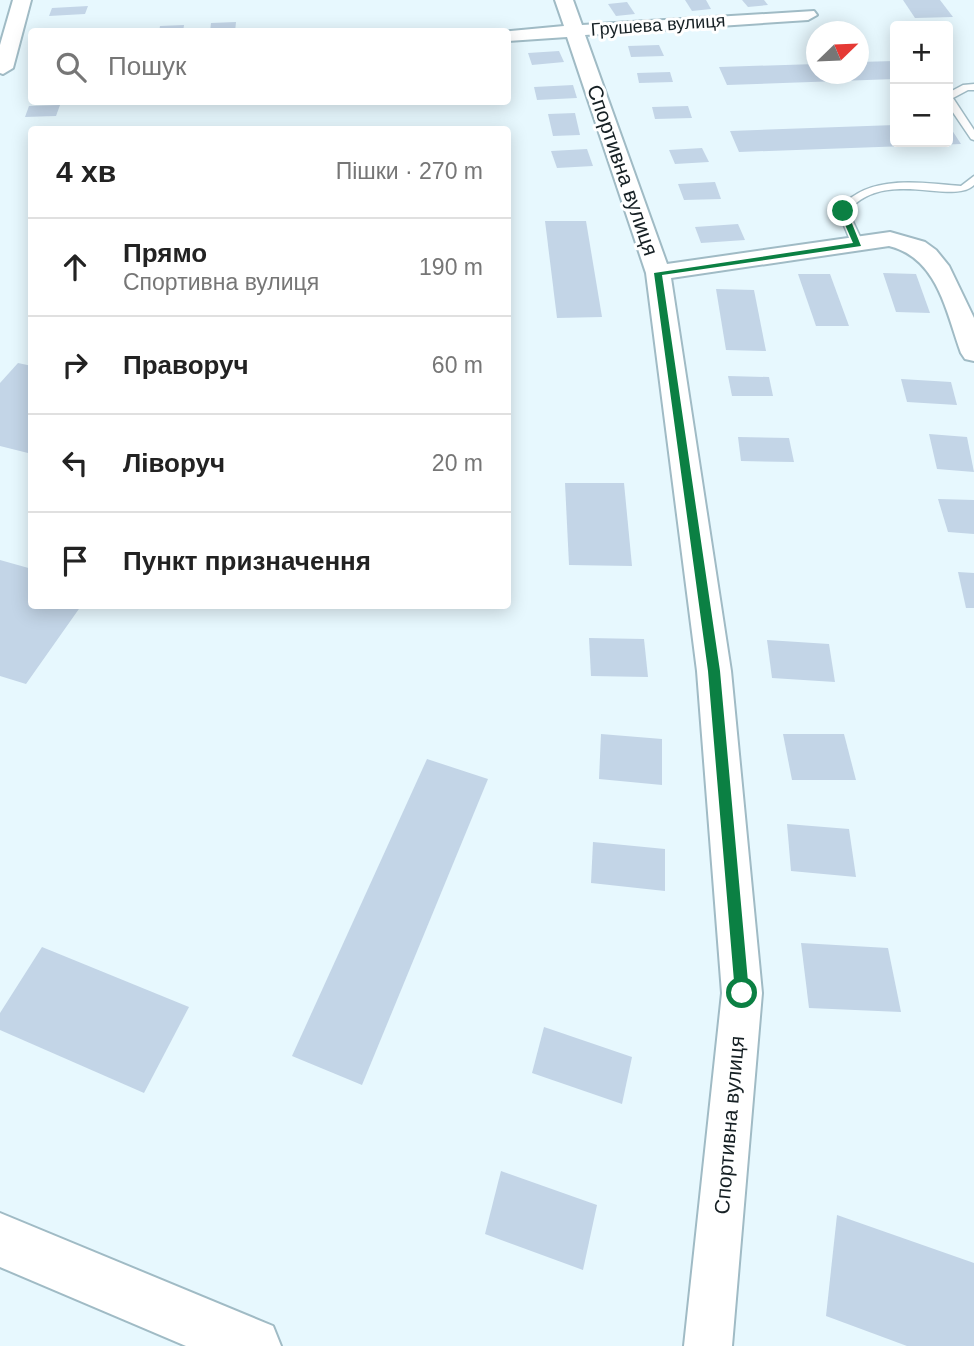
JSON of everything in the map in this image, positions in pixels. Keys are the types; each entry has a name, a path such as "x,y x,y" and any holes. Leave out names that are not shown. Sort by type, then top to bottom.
{"main road":[{"path":"0,1240 253,1346"}],"street":[{"path":"8,67 22,0"},
{"name":"Спортивна вулиця","path":"564,0 658,273 714,671 742,993 708,1346"},
{"name":"Грушева вулиця","path":"511,34 807,15"},
{"path":"658,273 890,239 917,247 935,262 950,290 974,353"}],"lane":[{"path":"953,94 966,87 974,87"},
{"path":"953,105 974,137"},
{"path":"858,245 843,211 848,201 868,192 901,186 964,189 974,179"}],"building":[{"path":"685,0 706,0 711,9 692,11"},
{"path":"742,0 764,0 768,5 748,7"},
{"path":"903,0 940,0 953,17 915,18"},
{"path":"627,2 635,14 616,16 608,4"},
{"path":"88,6 85,14 49,16 52,8"},
{"path":"236,22 235,28 210,28 211,23"},
{"path":"184,25 184,28 160,26"},
{"path":"659,45 664,56 631,57 628,46"},
{"path":"559,51 564,62 532,65 528,53"},
{"path":"890,61 890,79 869,80 869,62"},
{"path":"806,64 806,82 727,85 719,67"},
{"path":"670,72 673,82 639,83 637,73"},
{"path":"573,85 577,98 537,100 534,87"},
{"path":"60,105 56,116 25,117 29,106"},
{"path":"688,106 692,118 655,119 652,107"},
{"path":"575,113 580,135 553,136 548,114"},
{"path":"890,125 890,147 739,152 730,131"},
{"path":"953,132 961,144 953,144"},
{"path":"702,148 709,162 675,164 669,150"},
{"path":"587,149 593,166 557,168 551,151"},
{"path":"715,182 721,199 684,200 678,184"},
{"path":"545,221 586,221 602,317 557,318"},
{"path":"738,224 745,240 701,243 695,227"},
{"path":"883,273 916,274 930,313 896,312"},
{"path":"798,274 830,274 849,326 816,326"},
{"path":"716,289 754,290 766,351 726,350"},
{"path":"18,363 28,365 28,453 0,446 0,383"},
{"path":"728,376 769,377 773,396 732,396"},
{"path":"901,379 951,382 957,405 907,402"},
{"path":"929,434 967,437 974,472 937,469"},
{"path":"738,437 789,438 794,462 741,461"},
{"path":"565,483 624,483 632,566 569,565"},
{"path":"938,499 974,500 974,534 948,532"},
{"path":"0,560 28,568 28,609 79,609 26,684 0,676"},
{"path":"958,572 974,573 974,608 966,608"},
{"path":"589,638 644,639 648,677 591,676"},
{"path":"767,640 829,644 835,682 772,678"},
{"path":"601,734 662,739 662,785 599,779"},
{"path":"783,734 844,734 856,780 792,780"},
{"path":"427,759 488,779 362,1085 292,1056"},
{"path":"787,824 849,829 856,877 791,871"},
{"path":"593,842 665,849 665,891 591,883"},
{"path":"801,943 888,948 901,1012 809,1008"},
{"path":"42,947 189,1007 144,1093 0,1030 0,1013"},
{"path":"544,1027 632,1057 622,1104 532,1073"},
{"path":"501,1171 597,1205 583,1270 485,1234"},
{"path":"837,1215 974,1263 974,1346 907,1346 826,1316"}],"route":[{"path":"742,993 714,671 658,273 858,245 843,211"}]}
